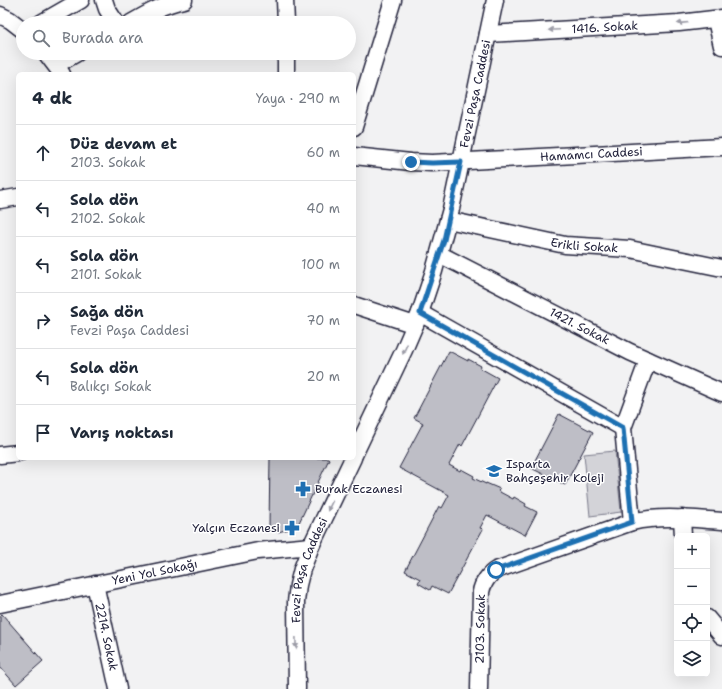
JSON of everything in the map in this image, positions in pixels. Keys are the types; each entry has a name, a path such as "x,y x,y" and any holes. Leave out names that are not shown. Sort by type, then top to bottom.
{"street":[{"path":"53,16 81,0"},
{"path":"104,0 112,16"},
{"path":"143,16 155,9 173,2 184,0"},
{"path":"285,0 286,16"},
{"path":"356,120 393,0"},
{"name":"Fevzi Paşa Caddesi","path":"356,447 361,428 404,350 417,319 439,254 461,162 495,0"},
{"path":"0,15 16,25"},
{"path":"719,19 722,46"},
{"name":"1416. Sokak","path":"488,34 679,23 719,19"},
{"path":"286,60 286,72"},
{"name":"Hamamcı Caddesi","path":"356,156 432,163 722,147"},
{"path":"0,200 16,197"},
{"name":"Erikli Sokak","path":"448,220 565,245 625,248 722,268"},
{"name":"1421. Sokak","path":"439,254 648,360 722,393"},
{"path":"356,306 417,319 623,428"},
{"path":"632,522 623,428 648,360"},
{"path":"0,455 16,453"},
{"name":"Fevzi Paşa Caddesi","path":"297,689 296,602 298,585 310,546 352,460"},
{"name":"2103. Sokak","path":"480,689 481,588 496,570 632,522 651,518 682,518 722,521"},
{"path":"682,518 683,533"},
{"name":"Yeni Yol Sokağı","path":"0,604 258,551 310,546"},
{"name":"2214. Sokak","path":"95,584 118,689"},
{"path":"710,622 722,636"}],"shaded area":[{"path":"615,451 621,512 590,516 584,454"}],"building":[{"path":"449,351 481,366 480,368 498,378 462,446 460,444 449,465 474,476 473,478 500,489 498,491 513,499 514,497 526,504 525,506 537,512 525,535 487,515 480,528 483,529 448,594 432,586 430,590 418,583 420,579 405,571 439,506 442,508 449,495 399,468 423,423 414,418"},
{"path":"559,414 593,432 565,485 531,468"},
{"path":"270,460 329,460 297,527 278,532 269,527"},
{"path":"2,614 43,661 16,685 0,667 0,616"}],"place":[{"name":"Isparta Bahçeşehir Koleji","path":"494,471"},
{"name":"Burak Eczanesi","path":"303,489"},
{"name":"Yalçın Eczanesi","path":"292,528"}],"route":[{"path":"411,162 461,162 444,240 420,313 623,428 632,522 496,570"}]}
